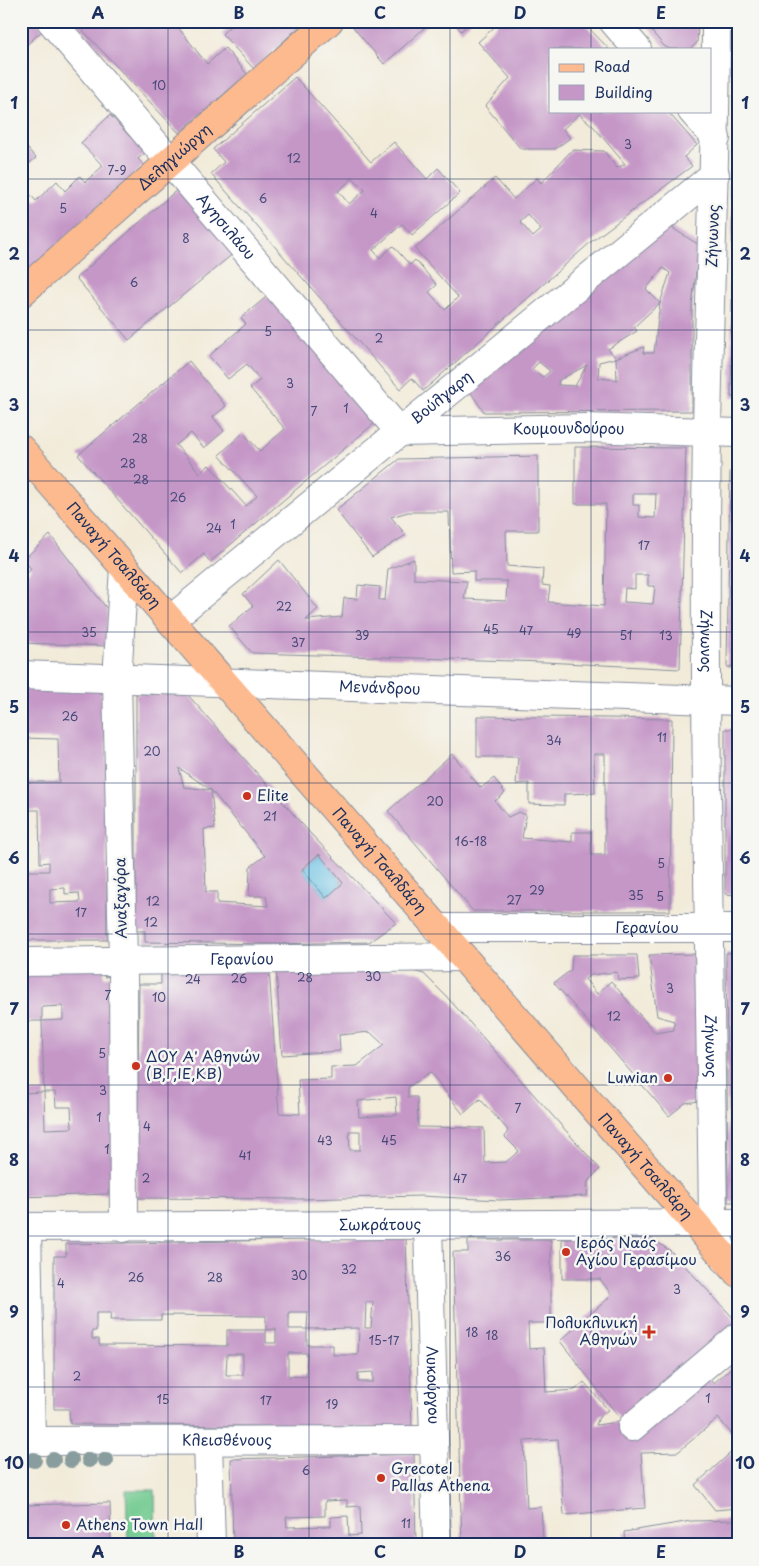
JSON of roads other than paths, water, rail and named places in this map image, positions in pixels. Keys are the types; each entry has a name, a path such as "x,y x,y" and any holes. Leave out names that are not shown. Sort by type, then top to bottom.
{"main road":[{"name":"Δεληγιώργη","path":"21,293 329,21"},
{"name":"Παναγή Τσαλδάρη","path":"21,449 463,957 715,1223 732,1266"}],"street":[{"name":"Αγησιλάου","path":"51,21 400,432"},
{"path":"613,21 636,48"},
{"name":"Ζήνωνος","path":"715,1223 706,700 707,432 715,174 727,138 716,21"},
{"path":"693,112 727,138"},
{"name":"Βούλγαρη","path":"170,620 715,174"},
{"name":"Κουμουνδούρου","path":"400,432 586,428 738,433"},
{"name":"Αναξαγόρα","path":"124,568 117,679 123,960 124,1228"},
{"name":"Μενάνδρου","path":"21,675 738,701"},
{"name":"Γερανίου","path":"437,928 738,928"},
{"name":"Γερανίου","path":"21,962 463,957"},
{"name":"Σωκράτους","path":"24,1227 124,1228 715,1223"},
{"name":"Λυκούργου","path":"428,1225 436,1545"},
{"path":"24,1227 26,1441"},
{"path":"632,1427 738,1337"},
{"name":"Κλεισθένους","path":"26,1441 434,1440"},
{"path":"208,1441 210,1545"}],"water":[{"path":"319,854 343,883 326,898 302,869"}],"place":[{"name":"Elite","path":"247,796"},
{"name":"ΔΟΥ Α' Αθηνών (Β,Γ,ΙΕ,ΚΒ)","path":"136,1066"},
{"name":"Luwian","path":"668,1078"},
{"name":"Ιερός Ναός Αγίου Γερασίμου","path":"566,1252"},
{"name":"Πολυκλινική Αθηνών","path":"649,1332"},
{"name":"Grecotel Pallas Athena","path":"381,1478"},
{"name":"Athens Town Hall","path":"66,1525"}]}
